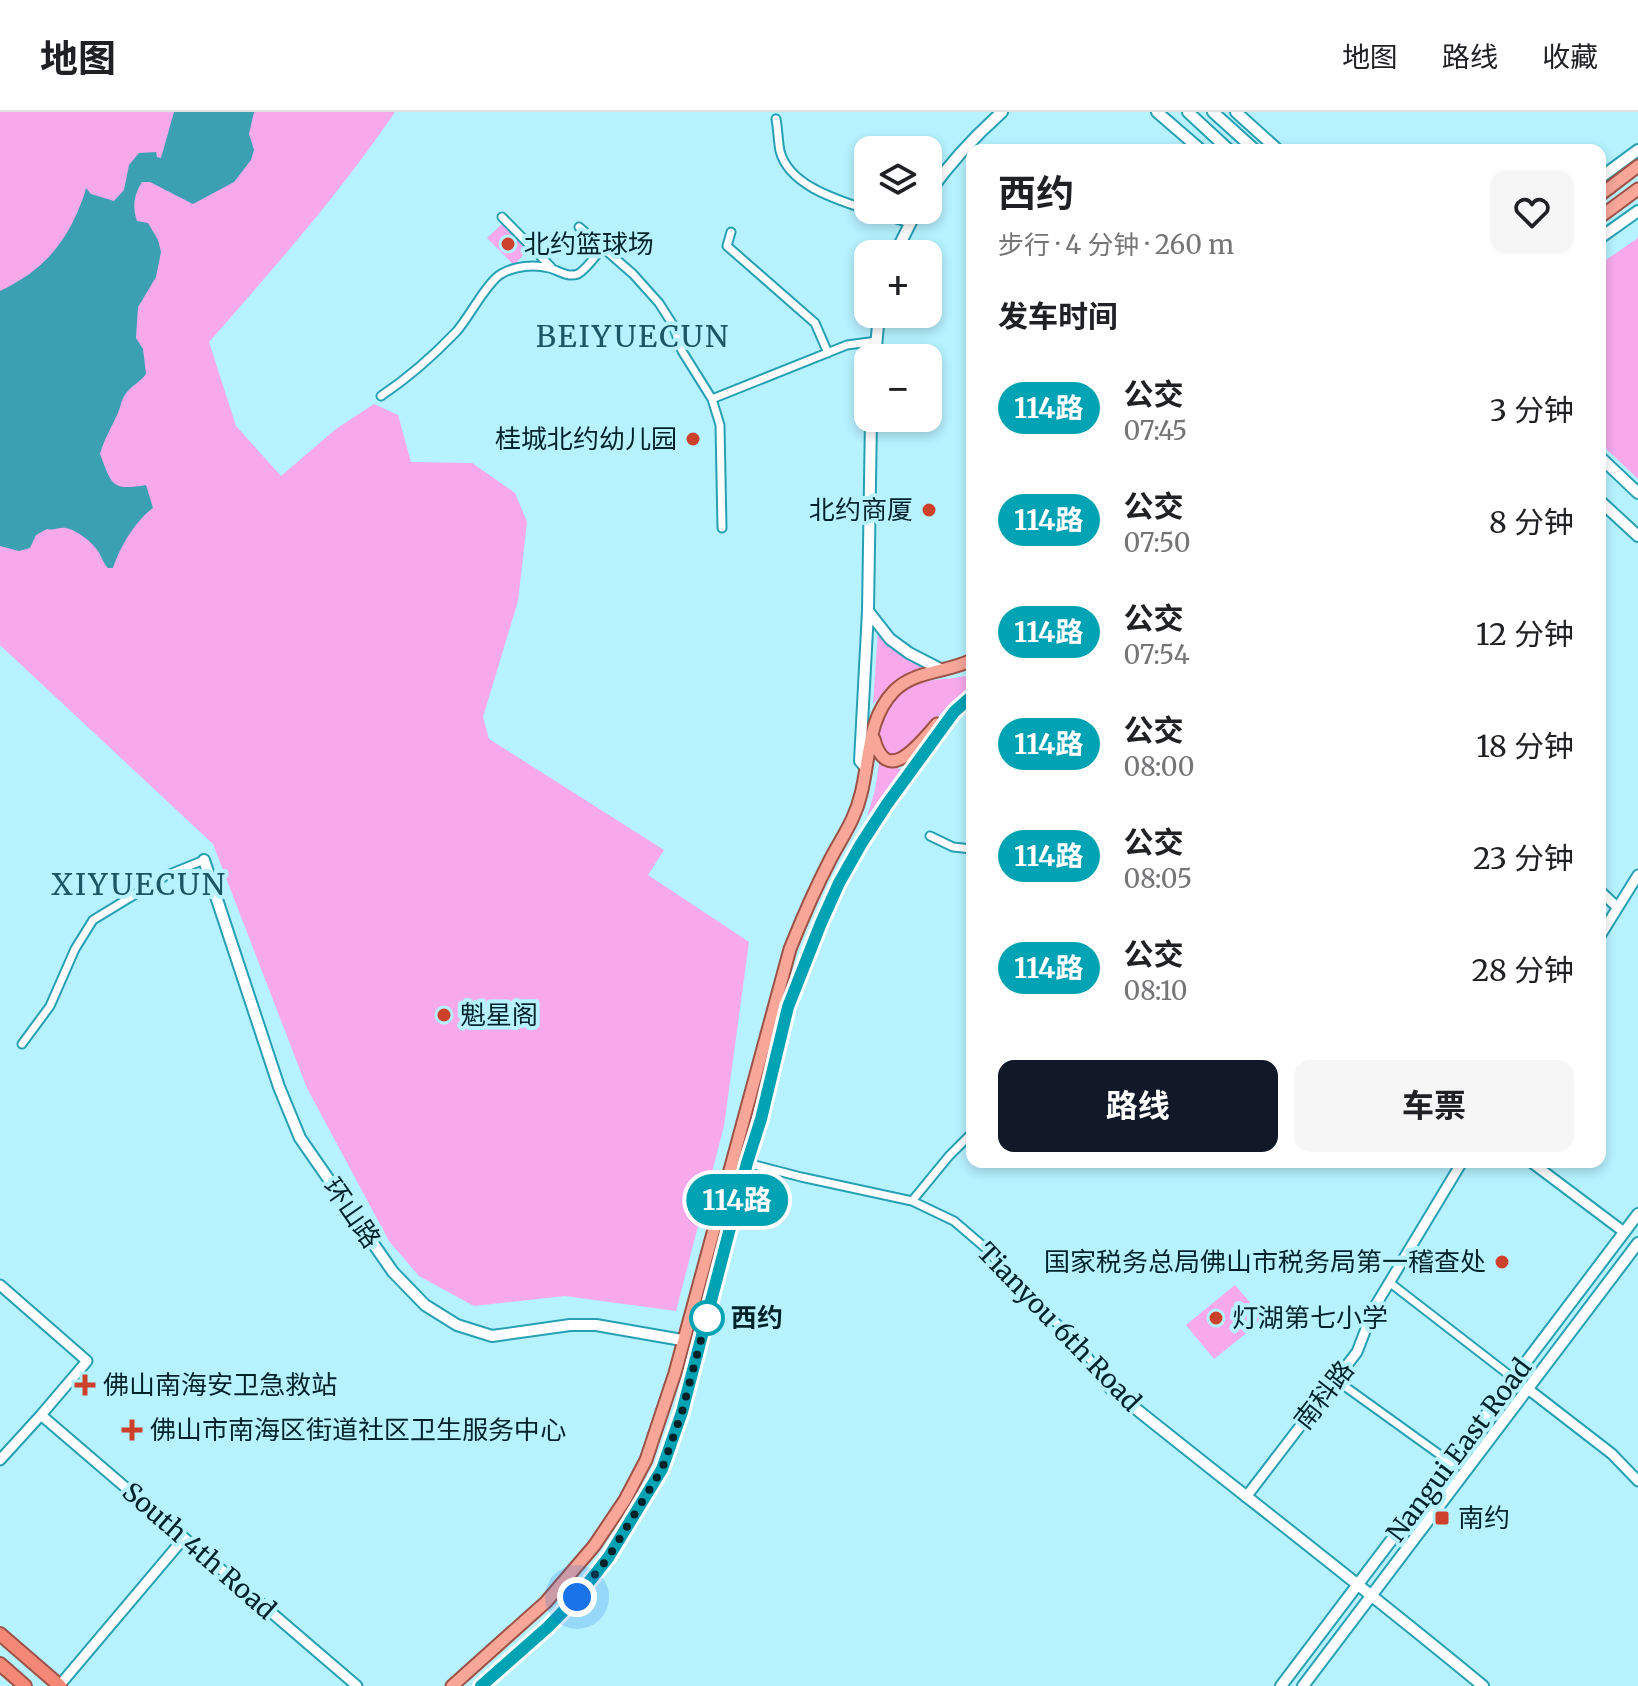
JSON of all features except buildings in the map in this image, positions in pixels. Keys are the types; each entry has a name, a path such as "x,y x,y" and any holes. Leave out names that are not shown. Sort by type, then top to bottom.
{"highway":[{"path":"0,1634 60,1686"},
{"path":"0,1664 25,1686"}],"main road":[{"path":"969,144 1002,112"},
{"path":"1157,112 1194,144"},
{"path":"1188,112 1223,144"},
{"path":"1213,112 1248,144"},
{"path":"1236,112 1271,144"},
{"path":"942,176 966,147"},
{"path":"1606,174 1638,150"},
{"path":"1606,190 1638,166"},
{"path":"1606,213 1638,189"},
{"path":"1606,234 1638,211"},
{"path":"877,344 878,328"},
{"path":"866,768 860,761 868,611 871,432"},
{"path":"1606,463 1638,493"},
{"path":"1606,507 1638,536"},
{"path":"868,611 890,639 942,670"},
{"path":"452,1686 546,1602 594,1546 625,1500 646,1460 675,1373 790,949 803,915 854,818 879,708 895,689 917,675 966,662"},
{"path":"481,1686 577,1597 608,1558 662,1469 682,1412 788,1007 821,923 861,844 900,785 954,712 966,701"},
{"path":"872,734 876,749 887,759 901,759 910,754 942,718 954,712"},
{"name":"环山路","path":"204,860 279,1087 300,1138 393,1272 425,1305 457,1325 492,1336 570,1325 596,1325 682,1340"},
{"name":"Nangui East Road","path":"1281,1686 1638,1214"},
{"name":"Nangui East Road","path":"1303,1686 1638,1243"},
{"name":"Tianyou 6th Road","path":"1110,1388 1483,1686"}],"street":[{"path":"776,119 781,153 788,168 830,198 854,205"},
{"path":"502,217 552,269"},
{"path":"579,227 633,274 659,303 673,325 682,351 712,399 720,425 722,528"},
{"path":"731,232 727,246 815,323 828,353"},
{"path":"381,396 407,379 457,331 500,274 537,266 575,275 603,247"},
{"path":"712,399 847,345 877,341"},
{"path":"930,836 953,847 966,848"},
{"path":"22,1044 50,1006 75,949 93,920 167,875 204,860"},
{"path":"1606,926 1638,875"},
{"path":"1606,897 1617,907"},
{"path":"912,1201 966,1139"},
{"name":"Tianyou 6th Road","path":"747,1163 912,1201 954,1221 989,1251 1011,1283 1077,1341 1110,1388"},
{"name":"南科路","path":"1246,1497 1357,1352 1374,1308 1458,1168"},
{"path":"1539,1168 1624,1232"},
{"path":"1389,1282 1513,1378"},
{"path":"0,1285 87,1361 0,1460"},
{"path":"1336,1380 1450,1462"},
{"path":"1528,1389 1612,1454 1638,1481"},
{"name":"South 4th Road","path":"41,1415 357,1686"},
{"path":"60,1686 184,1538"}],"shaded area":[{"path":"0,112 395,112 329,201 209,342 236,426 281,476 336,429 374,404 398,415 411,462 472,463 515,493 527,522 518,601 483,717 489,739 664,850 648,875 749,942 724,1126 676,1311 565,1296 474,1306 419,1276 389,1241 307,1088 213,844 0,645"},
{"name":"北约篮球场","path":"502,224 528,250 514,265 487,238"},
{"path":"1638,238 1638,479 1606,449 1606,260"},
{"path":"878,632 902,654 927,666 897,681 873,704"},
{"path":"966,676 966,691 907,752 894,756 881,748 877,740 881,719 903,691 919,683"},
{"path":"879,764 901,769 867,817 875,790"},
{"path":"1235,1285 1264,1319 1214,1359 1186,1325"}],"water":[{"path":"174,112 254,112 249,134 254,150 251,160 234,182 193,204 150,182 142,182 136,196 137,221 148,223 161,252 156,277 138,307 136,338 143,349 146,374 125,395 100,454 114,483 126,487 146,485 153,508 129,535 113,568 108,568 88,540 66,528 47,529 36,535 30,548 19,551 0,546 0,291 37,268 56,249 78,211 86,188 91,194 114,201 124,190 129,165 139,153 156,152 157,157 161,158"}],"bus line":[{"name":"114路","path":"481,1686 577,1597 608,1558 662,1469 682,1412 788,1007 821,923 839,883 887,804 954,712 966,701"}],"place":[{"name":"北约篮球场","path":"508,244"},
{"name":"桂城北约幼儿园","path":"693,439"},
{"name":"北约商厦","path":"929,510"},
{"name":"魁星阁","path":"444,1015"},
{"name":"国家税务总局佛山市税务局第一稽查处","path":"1502,1262"},
{"name":"西约","path":"707,1318"},
{"name":"灯湖第七小学","path":"1216,1318"},
{"name":"佛山南海安卫急救站","path":"85,1385"},
{"name":"佛山市南海区街道社区卫生服务中心","path":"132,1430"},
{"name":"南约","path":"1442,1518"}],"district":[{"name":"BEIYUECUN","path":"633,337"},
{"name":"XIYUECUN","path":"139,885"}],"route":[{"path":"577,1597 608,1558 662,1469 682,1412 708,1313 707,1318"}]}
